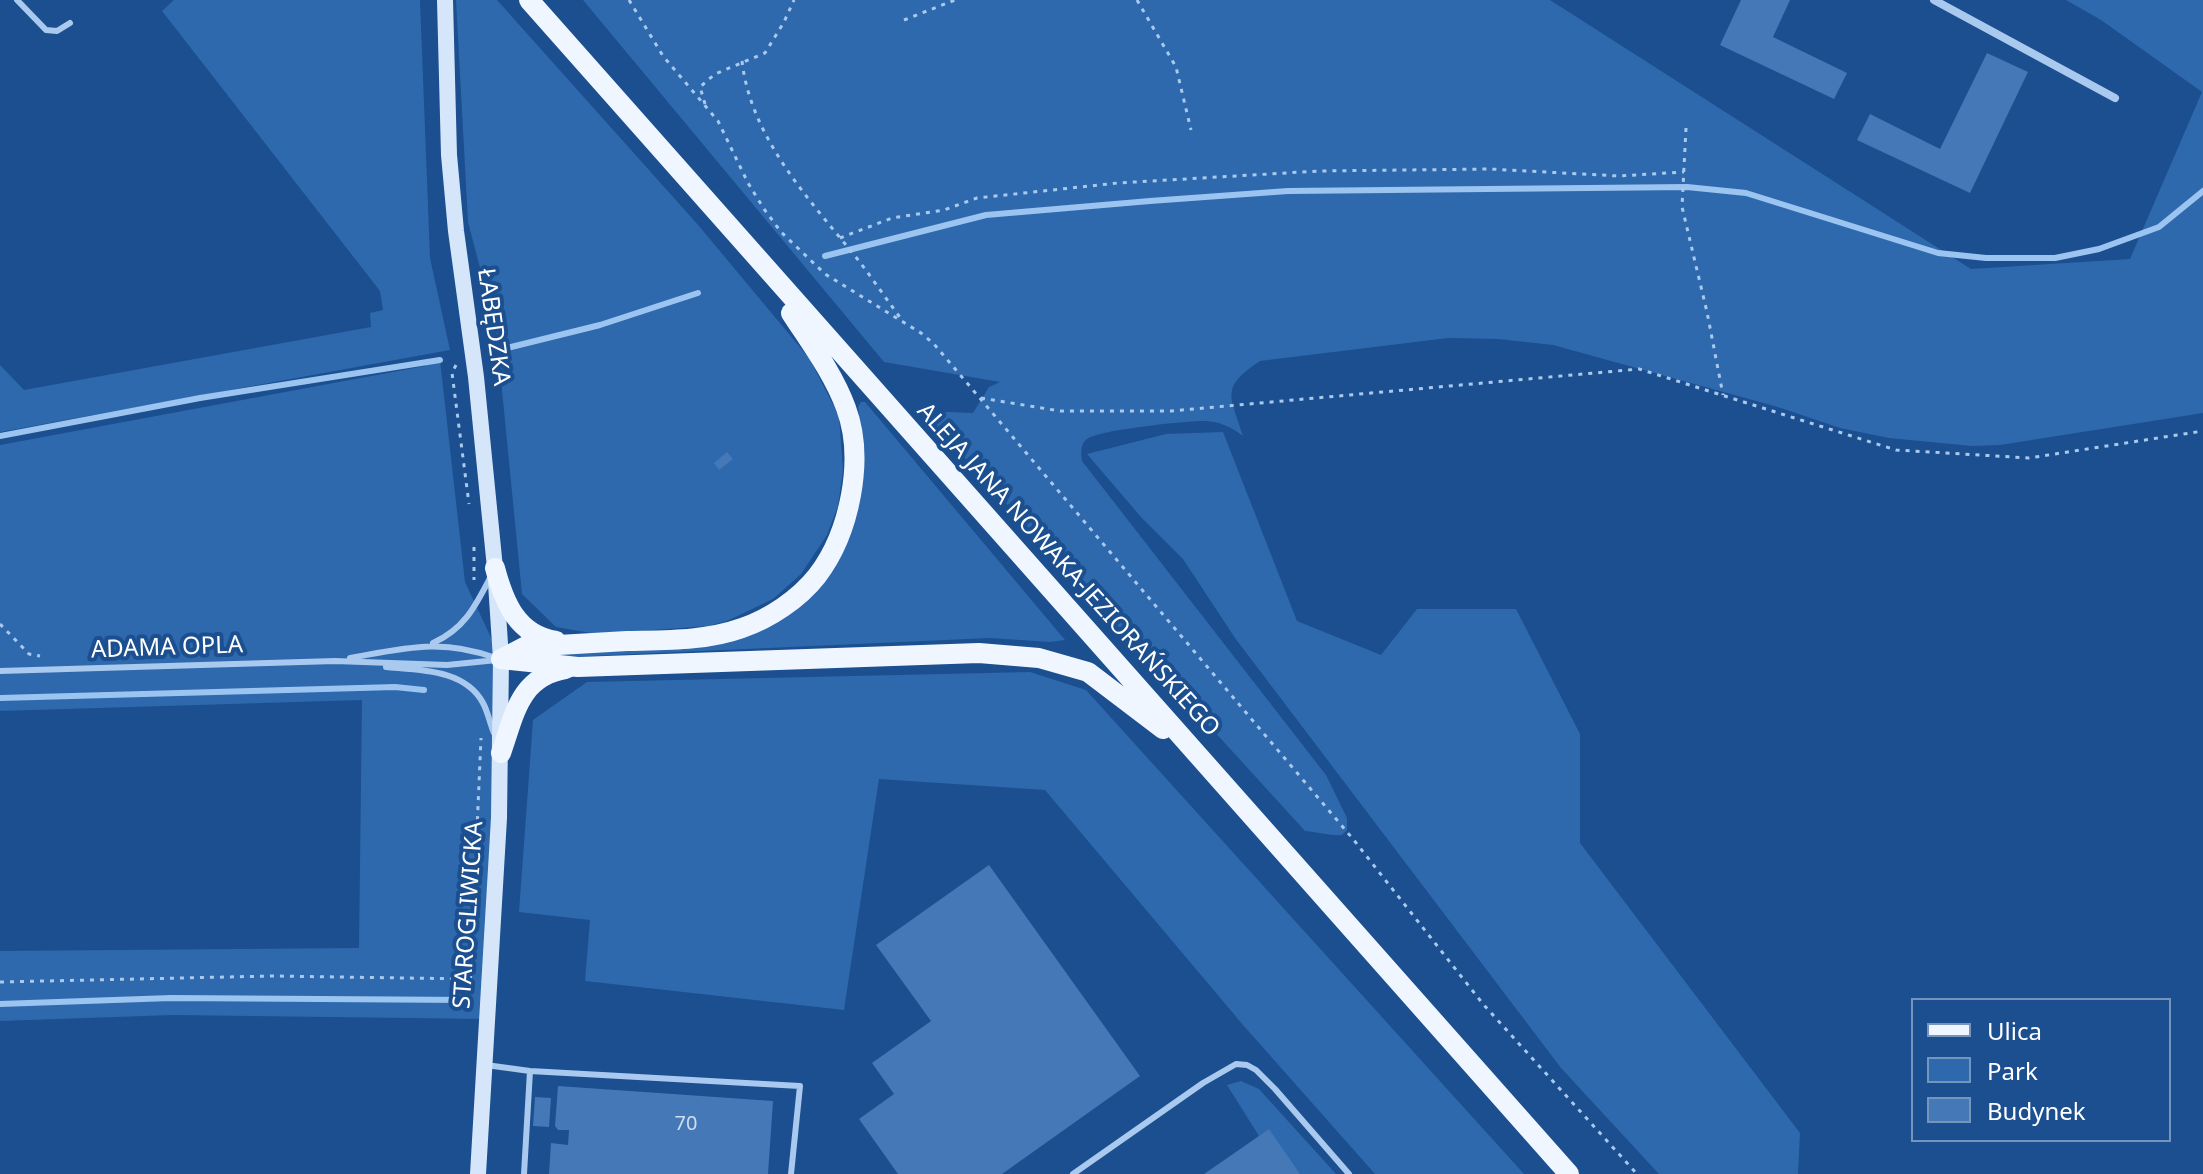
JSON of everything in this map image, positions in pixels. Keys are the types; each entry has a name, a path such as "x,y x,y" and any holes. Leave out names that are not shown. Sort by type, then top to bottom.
{"main road":[{"name":"ALEJA JANA NOWAKA-JEZIORAŃSKIEGO","path":"529,0 1569,1174"},
{"path":"501,659 524,647 708,636 742,628 772,614 817,576 833,546 851,497 853,435 831,375 754,256"},
{"path":"495,568 503,598 515,618 544,639 576,643"},
{"path":"501,753 519,700 530,685 553,671 578,667 979,653 1039,658 1088,672 1202,760"},
{"path":"501,659 578,667"}],"street":[{"name":"ŁABĘDZKA","path":"445,0 449,155 476,377 501,659"},
{"path":"1934,0 2115,98"},
{"name":"STAROGLIWICKA","path":"478,1174 501,753 501,659"}],"lane":[{"path":"17,0 46,30 57,31 70,23"},
{"path":"335,661 429,644 452,634 464,623 495,568"},
{"path":"429,644 472,649 501,659"},
{"path":"335,661 447,665 501,659"},
{"path":"335,661 447,674 468,686 483,702 501,753"},
{"name":"ADAMA OPLA","path":"0,671 335,661"},
{"path":"1073,1174 1236,1064 1256,1070 1349,1174"},
{"path":"484,1065 530,1071 800,1086 791,1174"},
{"path":"524,1174 530,1071"}],"path":[{"path":"629,0 663,56 718,121 764,209 781,232 825,274 934,344 1353,839 1483,1004 1637,1174"},
{"path":"705,104 700,87 715,74 765,53 794,0"},
{"path":"904,20 955,0"},
{"path":"1137,0 1176,67 1191,130"},
{"path":"742,61 765,135 803,195 840,238 903,322"},
{"path":"1686,128 1682,207 1723,395"},
{"path":"840,238 892,218 944,210 977,198 1118,183 1227,175 1389,170 1490,169 1619,176 1684,172"},
{"path":"457,362 452,373 470,508"},
{"path":"978,397 1060,411 1171,411 1639,369 1896,450 2029,458 2203,431"},
{"path":"474,541 474,584"},
{"path":"0,624 29,654 47,657"},
{"path":"470,985 481,729"},
{"path":"0,982 272,976 488,979"}],"green space":[{"path":"174,0 420,0 430,258 450,350 0,432 0,365 24,390 371,327 370,313 383,310 380,291 162,11"},
{"path":"456,0 497,0 699,226 809,358 839,416 843,470 838,506 827,535 801,574 773,599 727,621 708,626 597,634 556,627 522,594 496,329 468,222"},
{"path":"583,0 1550,0 1971,269 2130,259 2202,92 2101,20 2066,0 2203,0 2203,413 2000,445 1972,446 1889,438 1840,428 1778,407 1553,345 1448,338 1260,361 1239,378 1232,393 1243,436 1224,425 1203,421 1124,429 1087,439 1082,446 1082,461 1326,775 1347,818 1347,830 1342,835 1305,831 922,411 973,413 989,387 1000,382 884,362"},
{"path":"440,360 465,582 501,659 486,1019 173,1015 0,1021 0,951 359,948 362,700 0,711 0,445 425,366 427,362"},
{"path":"865,402 1065,640 990,638 546,658 534,652 758,628 850,532 864,473 858,407"},
{"path":"1223,432 1297,621 1381,655 1417,609 1516,609 1580,734 1580,843 1800,1133 1798,1174 1659,1174 1561,1068 1235,638 1183,559 1141,517 1087,454 1166,434"},
{"path":"1030,672 1086,690 1524,1174 1375,1174 1243,1025 1045,790 879,779 844,1010 585,981 590,920 519,912 533,720 587,682"},
{"path":"1241,1081 1259,1089 1336,1174 1300,1174 1259,1136 1227,1085"}],"building":[{"path":"1741,0 1790,0 1773,37 1847,73 1834,99 1720,45"},
{"path":"1987,53 2028,72 1970,193 1857,140 1870,114 1940,149"},
{"path":"727,452 733,459 719,470 714,463"},
{"path":"989,865 1140,1076 1002,1174 898,1174 859,1119 894,1094 872,1063 931,1021 876,945"},
{"path":"558,1086 773,1101 768,1174 549,1174 551,1143 568,1145 569,1130 558,1130 555,1126"},
{"path":"535,1097 551,1098 549,1127 533,1126"},
{"path":"1269,1129 1300,1174 1204,1174 1259,1136"}],"waterway":[{"path":"825,256 986,215 1150,201 1288,191 1687,187 1746,193 1938,253 1986,258 2055,258 2099,249 2159,227 2203,191"},
{"path":"503,349 600,325 698,293"},
{"path":"0,436 200,398 440,360"},
{"path":"0,698 395,687 424,690"},
{"path":"0,1004 171,998 469,1000"}]}
